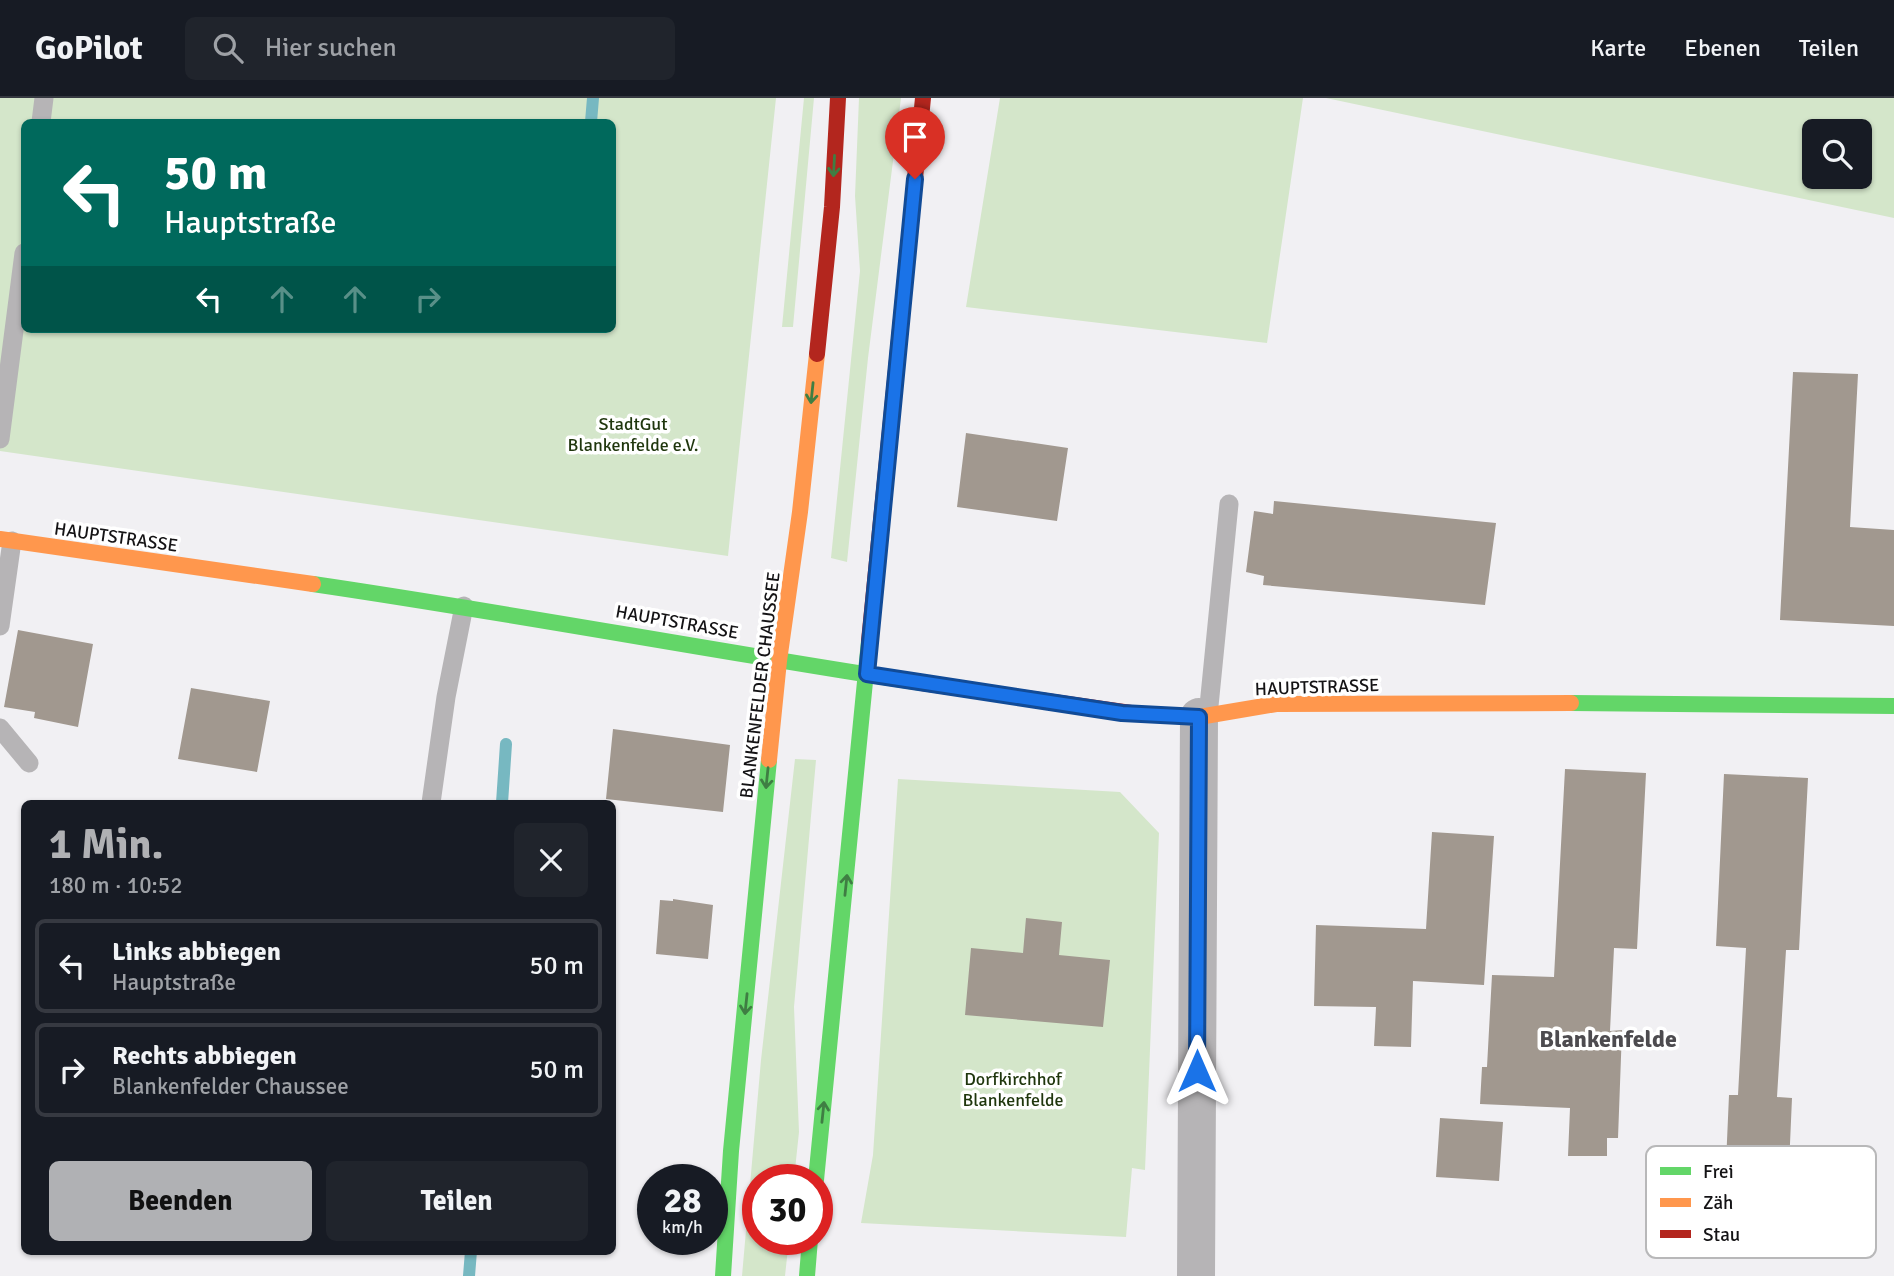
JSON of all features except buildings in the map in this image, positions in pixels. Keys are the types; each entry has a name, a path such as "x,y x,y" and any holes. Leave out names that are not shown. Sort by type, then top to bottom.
{"main road":[{"name":"BLANKENFELDER CHAUSSEE","path":"723,1276 731,1151 779,661 800,512 832,207 838,98"},
{"path":"818,1164 923,98"},
{"name":"HAUPTSTRASSE","path":"6,540 464,606 779,661 1122,713 1203,716 1276,704 1671,702 1894,706"},
{"path":"807,1276 809,1255"}],"street":[{"path":"1196,1276 1203,716"}],"lane":[{"path":"41,119 44,98"},
{"path":"0,439 21,276"},
{"path":"1203,716 1228,504"},
{"path":"0,626 6,540"},
{"path":"431,800 446,697 464,606"},
{"path":"0,728 29,763"}],"green space":[{"name":"StadtGut Blankenfelde e.V.","path":"0,98 776,98 728,556 0,451"},
{"path":"804,98 814,98 793,327 782,327"},
{"path":"859,98 901,98 868,358 847,562 831,558 860,271 855,196"},
{"path":"1000,98 1303,98 1267,343 966,307"},
{"path":"1326,98 1894,98 1894,218"},
{"path":"795,759 816,760 794,1007 799,1132 796,1164 752,1164"},
{"name":"Dorfkirchhof Blankenfelde","path":"898,779 1120,792 1159,833 1145,1170 1132,1168 1126,1237 861,1223 873,1155"},
{"path":"744,1255 787,1255 785,1276 742,1276"}],"waterway":[{"path":"591,119 593,98"},
{"path":"502,800 506,744"},
{"path":"469,1276 471,1255"}],"traffic: fast":[{"path":"313,584 922,683"},
{"path":"818,1164 869,641"},
{"path":"1571,703 1894,706"},
{"path":"723,1276 731,1151 769,760"},
{"path":"807,1276 809,1255"}],"traffic: slow":[{"path":"769,760 817,354"},
{"path":"0,539 313,584"},
{"path":"1138,714 1199,717 1276,704 1571,703"}],"traffic: jam":[{"path":"817,354 832,207 838,98"},
{"path":"869,641 923,98"},
{"path":"922,683 1138,714"}],"district":[{"name":"Blankenfelde","path":"1608,1039"}],"route":[{"path":"915,179 867,674 1122,713 1199,717 1197,1071"}]}
